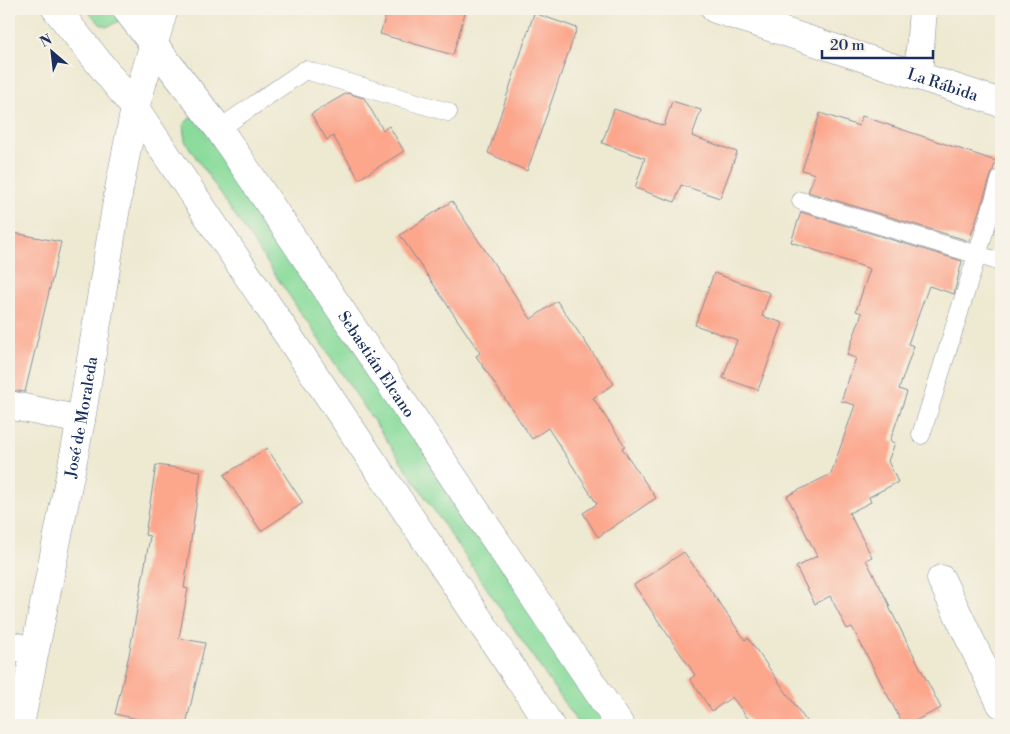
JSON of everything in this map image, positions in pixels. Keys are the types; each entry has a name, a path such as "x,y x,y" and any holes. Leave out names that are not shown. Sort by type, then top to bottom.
{"street":[{"path":"56,9 135,108 550,725"},
{"name":"Sebastián Elcano","path":"126,9 218,129 620,725"},
{"name":"José de Moraleda","path":"20,725 21,648 82,420 135,108 164,9"},
{"name":"La Rábida","path":"715,9 1001,103"},
{"path":"918,76 923,9"},
{"path":"9,406 82,420"},
{"path":"942,579 1001,704"}],"lane":[{"path":"218,129 305,70 448,112"},
{"path":"921,435 1001,178"},
{"path":"801,201 1001,262"}],"green space":[{"path":"86,9 115,9 119,16 118,22 106,27 100,24"},
{"path":"192,116 198,118 609,725 579,725 185,141 183,125"}],"building":[{"path":"388,9 466,9 453,55 380,34"},
{"path":"534,13 577,28 527,171 488,153"},
{"path":"347,93 364,98 383,130 389,126 404,151 359,179 333,136 327,140 311,114"},
{"path":"672,101 701,110 692,136 737,152 720,198 681,185 675,202 635,188 645,158 602,143 614,109 664,126"},
{"path":"820,113 859,126 862,116 996,161 969,241 808,192 815,174 802,170"},
{"path":"452,201 531,319 557,301 614,384 593,398 625,446 622,448 656,498 598,537 583,513 597,504 548,428 532,439 476,356 480,353 400,235"},
{"path":"801,212 962,261 954,294 929,286 908,344 914,346 899,389 907,392 890,441 895,443 888,461 898,482 869,497 871,502 849,513 872,557 866,560 941,708 907,725 903,725 852,627 847,629 830,596 815,604 796,567 817,556 787,496 831,474 855,405 841,401 856,358 847,355 862,313 856,311 870,269 791,242"},
{"path":"9,232 61,242 25,392 9,390"},
{"path":"714,273 770,293 762,316 783,323 758,390 723,378 737,340 695,325"},
{"path":"267,448 303,503 261,531 224,475"},
{"path":"156,465 201,471 184,588 188,589 179,638 205,643 186,725 165,725 115,714 129,655 150,536 145,535"},
{"path":"684,552 745,640 748,638 809,725 753,725 732,697 712,711 690,679 695,675 634,585"}]}
